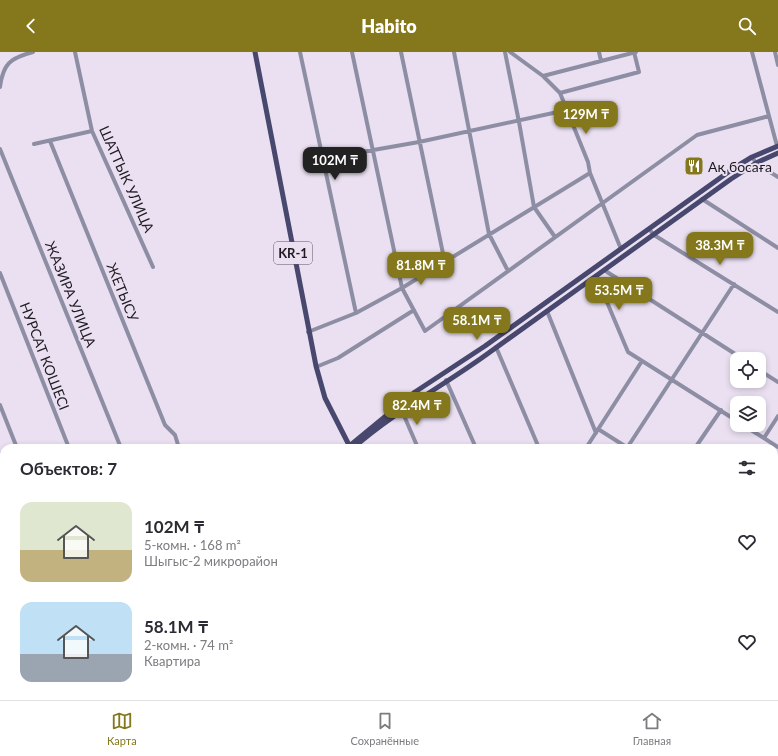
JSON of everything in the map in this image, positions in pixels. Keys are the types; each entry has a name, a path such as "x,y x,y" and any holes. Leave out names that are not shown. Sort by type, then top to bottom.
{"main road":[{"name":"KR-1","path":"255,52 316,368 325,398 348,444"},
{"path":"354,444 415,392 485,346 621,248 752,157 777,146"},
{"path":"354,444 446,380 488,353 702,199 756,163 778,152"},
{"path":"485,346 488,353"}],"street":[{"path":"0,87 2,69 16,57 33,52"},
{"name":"ШАТТЫК УЛИЦА","path":"75,52 92,131 153,267"},
{"path":"300,52 356,313"},
{"path":"352,52 402,288 425,331 697,135 769,116"},
{"path":"401,52 445,263"},
{"path":"454,52 489,234 508,271"},
{"path":"505,52 534,207 555,237"},
{"path":"510,52 543,76 560,93 588,162 590,173 621,248"},
{"path":"599,52 601,61"},
{"path":"543,76 635,52 639,72 560,93"},
{"path":"752,52 777,146"},
{"path":"775,52 778,65"},
{"path":"322,159 419,142 519,122 567,110"},
{"path":"34,144 92,131"},
{"name":"ЖЕТЫСУ","path":"50,141 165,425 175,435 178,444"},
{"name":"ЖАЗИРА УЛИЦА","path":"0,149 119,444"},
{"path":"752,157 756,163 778,178"},
{"path":"308,332 356,313 402,288 590,173"},
{"path":"702,199 778,248"},
{"path":"649,229 654,235 778,312"},
{"path":"604,270 731,352"},
{"name":"НУРСАТ КОШЕСI","path":"0,273 67,444"},
{"path":"596,276 628,352 730,416"},
{"path":"631,444 734,284"},
{"path":"316,368 338,358 414,310"},
{"path":"547,311 597,431 621,444"},
{"path":"496,347 537,444"},
{"path":"589,444 642,361"},
{"path":"766,374 778,382"},
{"path":"446,380 474,444"},
{"path":"0,405 15,444"},
{"path":"698,444 721,410"},
{"path":"402,411 416,444"},
{"path":"764,438 778,416"},
{"path":"754,432 773,444"}],"place":[{"name":"Ақ босаға","path":"694,166"}]}
